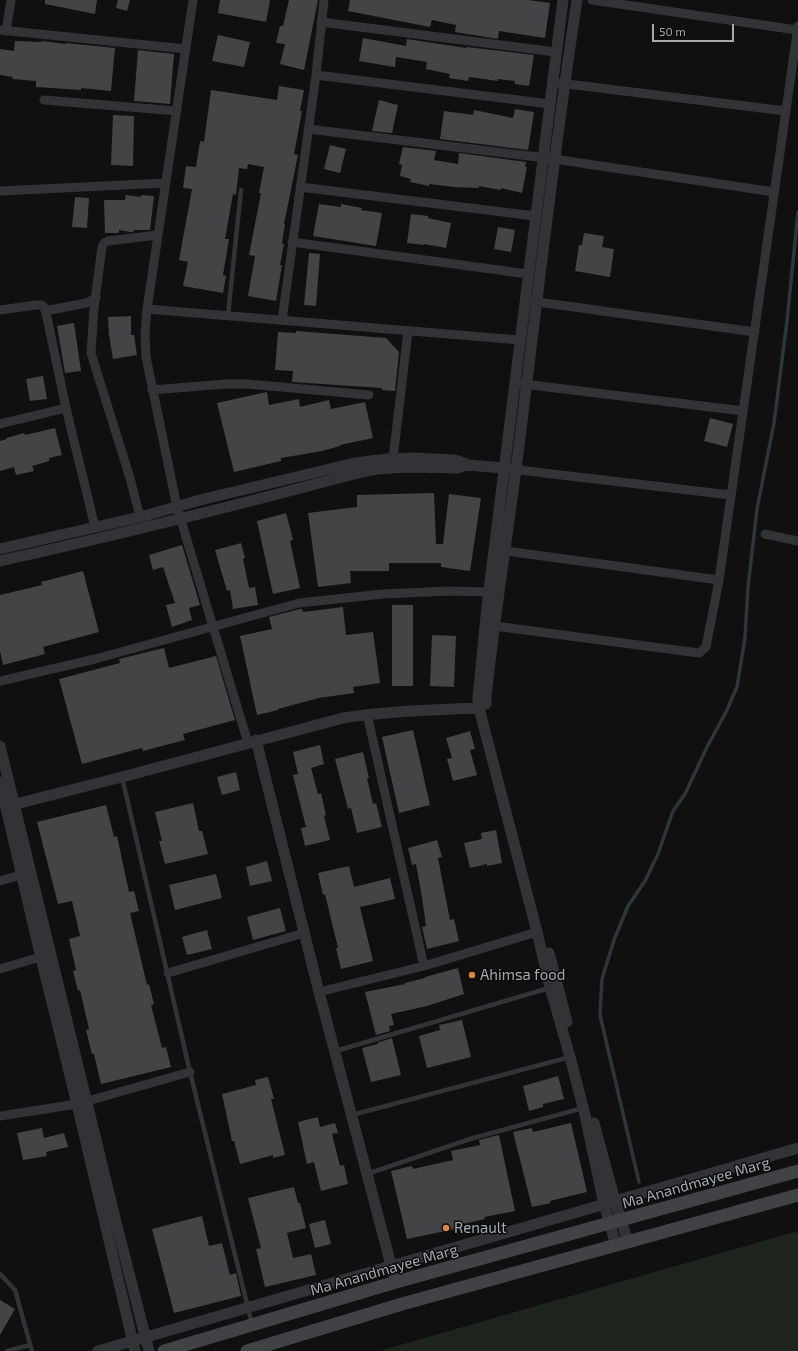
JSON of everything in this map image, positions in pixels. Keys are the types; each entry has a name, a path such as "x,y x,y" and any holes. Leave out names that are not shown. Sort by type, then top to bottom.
{"main road":[{"name":"Ma Anandmayee Marg","path":"164,1351 253,1326 396,1282 798,1171"},
{"path":"247,1351 402,1304 798,1195"}],"street":[{"path":"11,0 3,31 186,49"},
{"path":"193,0 147,308 145,333 146,357 180,519 213,627 252,741 396,1282"},
{"path":"282,320 316,75 324,0"},
{"path":"564,0 556,52 559,83 550,104 549,159 535,216 504,468 500,550 488,592 489,626 486,697 488,712 544,932 609,1202"},
{"path":"577,0 559,83 549,159 537,302 516,470 500,550 478,698 479,708 550,987 622,1244"},
{"path":"489,626 699,653 706,647 719,580 798,28 592,0"},
{"path":"321,22 556,52"},
{"path":"316,75 550,104"},
{"path":"559,83 786,111"},
{"path":"44,100 177,111"},
{"path":"308,129 549,159 774,192"},
{"path":"0,191 166,183"},
{"path":"300,187 535,216"},
{"path":"140,517 130,478 91,353 102,247 104,243 158,235"},
{"path":"292,242 528,274"},
{"path":"45,311 86,303 96,298"},
{"path":"525,300 754,332"},
{"path":"0,310 36,305 42,305 45,308 66,408 95,527"},
{"path":"147,308 520,340"},
{"path":"393,459 408,330"},
{"path":"515,383 743,411"},
{"path":"152,390 225,384 248,384 369,395"},
{"path":"0,424 66,408"},
{"path":"0,549 140,517 204,499 355,463 393,459 455,460 467,465"},
{"path":"0,561 180,519 350,475 406,467 457,468 467,465 504,468 731,495"},
{"path":"765,534 798,541"},
{"path":"500,550 719,580"},
{"path":"0,681 95,658 299,603 383,594 450,591 488,592"},
{"path":"10,805 122,777 342,718 367,714 479,708"},
{"path":"367,714 424,966"},
{"path":"0,746 21,875 46,956"},
{"path":"0,782 10,805 82,1103 149,1351"},
{"path":"0,881 21,875"},
{"path":"319,992 424,966 537,932"},
{"path":"168,974 304,933"},
{"path":"0,969 46,956"},
{"path":"0,1116 82,1103 190,1072"},
{"path":"82,1103 133,1346"},
{"path":"98,1351 133,1346 145,1337 798,1148"}],"lane":[{"path":"228,315 241,190"},
{"path":"122,777 190,1072 253,1326"},
{"path":"334,1051 550,987"},
{"path":"352,1115 570,1057"},
{"path":"367,1174 470,1139 583,1108"},
{"path":"0,1274 15,1290 32,1351"},
{"path":"7,1351 30,1344"}],"shaded area":[{"path":"798,1231 798,1351 379,1351"}],"building":[{"path":"45,0 97,0 95,14 45,4"},
{"path":"118,0 130,0 127,11 116,8"},
{"path":"220,0 270,0 266,22 218,13"},
{"path":"289,0 318,0 304,70 280,64 285,44 276,43 280,26 283,26"},
{"path":"350,0 528,0 550,3 545,38 499,31 498,39 455,32 456,25 432,20 430,27 348,11"},
{"path":"218,35 250,42 244,67 212,61"},
{"path":"363,38 406,46 407,39 466,48 534,55 529,86 515,84 515,81 498,79 498,81 469,77 468,81 449,78 450,74 426,69 427,62 396,57 395,67 359,61"},
{"path":"15,41 41,41 115,48 111,91 81,88 81,90 36,87 36,81 12,79 13,77 0,75 0,49 14,51"},
{"path":"138,50 174,54 170,104 134,101"},
{"path":"279,86 304,90 300,111 302,111 294,154 298,155 284,224 282,243 284,244 280,265 282,265 276,301 248,296 255,256 249,255 261,193 259,193 264,167 248,164 247,169 239,168 236,195 233,194 225,239 229,239 223,275 226,276 223,293 183,286 188,262 179,260 192,189 183,188 186,166 196,167 200,141 204,142 211,90 277,100"},
{"path":"379,100 398,105 392,133 372,131"},
{"path":"515,109 534,112 528,150 440,139 444,111 473,115 474,110 513,118"},
{"path":"113,115 134,116 133,166 111,165"},
{"path":"330,145 346,149 340,173 324,169"},
{"path":"403,147 436,151 434,160 458,164 459,153 526,162 525,167 527,167 522,193 501,188 501,190 479,186 479,188 429,184 429,186 410,182 411,179 400,176 402,165 399,164"},
{"path":"126,195 141,197 141,195 154,196 150,230 134,230 133,232 130,232 119,230 119,233 105,233 104,200 125,200"},
{"path":"75,197 89,198 87,228 72,227"},
{"path":"319,204 341,207 341,204 362,208 361,210 382,213 376,246 313,236"},
{"path":"411,214 428,216 428,218 451,223 446,248 407,243"},
{"path":"498,227 515,230 511,252 494,249"},
{"path":"584,233 604,236 602,247 614,249 610,277 575,271 579,245 582,245"},
{"path":"309,253 320,254 316,306 304,305"},
{"path":"131,316 131,335 134,335 137,355 113,359 108,317"},
{"path":"74,323 81,371 65,373 57,326"},
{"path":"296,331 386,338 399,352 395,391 382,390 382,388 292,382 293,371 275,370 278,332 296,333"},
{"path":"43,376 47,399 30,401 26,379"},
{"path":"267,392 269,405 299,399 300,407 329,400 331,409 365,402 373,438 340,445 322,451 281,458 281,461 234,472 217,403"},
{"path":"710,418 733,424 727,447 704,441"},
{"path":"55,428 62,455 49,458 49,461 32,466 34,471 16,475 14,467 0,471 0,441 24,433 25,435"},
{"path":"434,493 436,544 443,544 449,494 481,498 470,571 441,567 441,563 389,563 389,571 350,571 351,583 318,587 308,513 357,507 357,495"},
{"path":"286,513 293,540 290,541 300,588 273,594 257,521"},
{"path":"241,543 245,558 243,559 249,588 255,587 258,605 233,609 230,590 227,591 215,550"},
{"path":"182,545 200,605 189,608 192,620 172,627 166,605 175,603 163,567 153,570 149,555"},
{"path":"83,571 99,632 43,647 45,654 3,665 0,651 0,595 42,585 41,582"},
{"path":"392,605 413,605 413,686 392,686"},
{"path":"343,607 346,635 373,632 380,683 353,687 354,693 319,698 257,715 240,636 272,629 269,617 300,609 302,609 303,612"},
{"path":"432,635 456,636 454,687 430,686"},
{"path":"164,648 169,668 216,656 235,720 183,734 185,740 143,751 142,748 82,764 59,679 120,663 119,659"},
{"path":"413,730 430,805 399,813 382,737"},
{"path":"470,731 475,749 470,750 477,775 453,781 447,759 452,758 446,738"},
{"path":"320,745 324,764 311,768 318,794 321,793 326,815 324,816 330,840 305,846 301,828 306,827 293,775 298,774 293,752"},
{"path":"363,752 373,804 376,803 382,827 357,833 351,808 348,809 335,759"},
{"path":"236,772 240,790 222,795 217,777"},
{"path":"193,803 199,831 202,831 208,854 165,864 159,841 162,841 155,812"},
{"path":"106,805 114,837 117,836 129,892 134,891 139,911 130,913 147,985 149,984 154,1004 151,1005 162,1048 166,1047 171,1067 101,1084 94,1054 92,1054 86,1030 89,1029 80,990 78,991 73,971 76,970 69,939 80,936 72,901 58,904 37,822"},
{"path":"496,830 502,863 487,866 487,864 470,868 464,843 482,839 481,833"},
{"path":"437,840 442,857 438,858 450,920 454,919 459,941 427,949 422,927 426,926 416,864 412,865 408,848"},
{"path":"267,861 272,881 250,886 246,867"},
{"path":"349,866 354,887 390,878 395,899 360,907 373,961 341,969 336,948 338,948 325,894 323,895 318,873"},
{"path":"216,874 222,898 175,910 169,885"},
{"path":"280,908 286,931 253,940 247,917"},
{"path":"207,930 212,949 187,955 182,937"},
{"path":"458,968 464,994 427,1006 391,1014 394,1025 389,1026 390,1031 376,1035 365,992 405,984"},
{"path":"462,1020 471,1057 427,1068 419,1036 440,1030 439,1025"},
{"path":"392,1038 401,1075 371,1082 362,1048 378,1044 377,1043"},
{"path":"558,1076 564,1099 543,1104 543,1107 529,1111 523,1086"},
{"path":"268,1077 274,1099 271,1099 285,1155 273,1158 273,1155 240,1164 234,1141 232,1141 222,1094 256,1085 255,1080"},
{"path":"318,1117 320,1127 335,1123 338,1133 332,1134 340,1166 344,1165 348,1184 321,1191 314,1162 307,1164 298,1122"},
{"path":"571,1123 587,1192 532,1207 513,1132 532,1128 533,1132"},
{"path":"42,1128 44,1138 64,1133 68,1147 46,1152 47,1156 23,1160 17,1133"},
{"path":"499,1135 515,1211 484,1217 485,1219 454,1226 455,1229 407,1239 391,1171 412,1166 413,1169 453,1160 451,1151 480,1145 479,1140"},
{"path":"294,1187 298,1203 300,1203 306,1228 287,1233 293,1258 311,1254 316,1275 265,1287 256,1249 261,1248 248,1198"},
{"path":"202,1216 209,1246 222,1243 230,1275 236,1273 241,1296 174,1313 152,1229"},
{"path":"325,1220 331,1244 315,1248 309,1224"},
{"path":"0,1300 15,1309 0,1335"}],"waterway":[{"path":"639,1182 600,1015 602,979 614,940 628,906 645,881 658,854 673,811 685,794 737,687 745,638 748,587 757,509 774,423 787,321 798,212"}],"place":[{"name":"Ahimsa food","path":"472,975"},
{"name":"Renault","path":"446,1228"}]}
